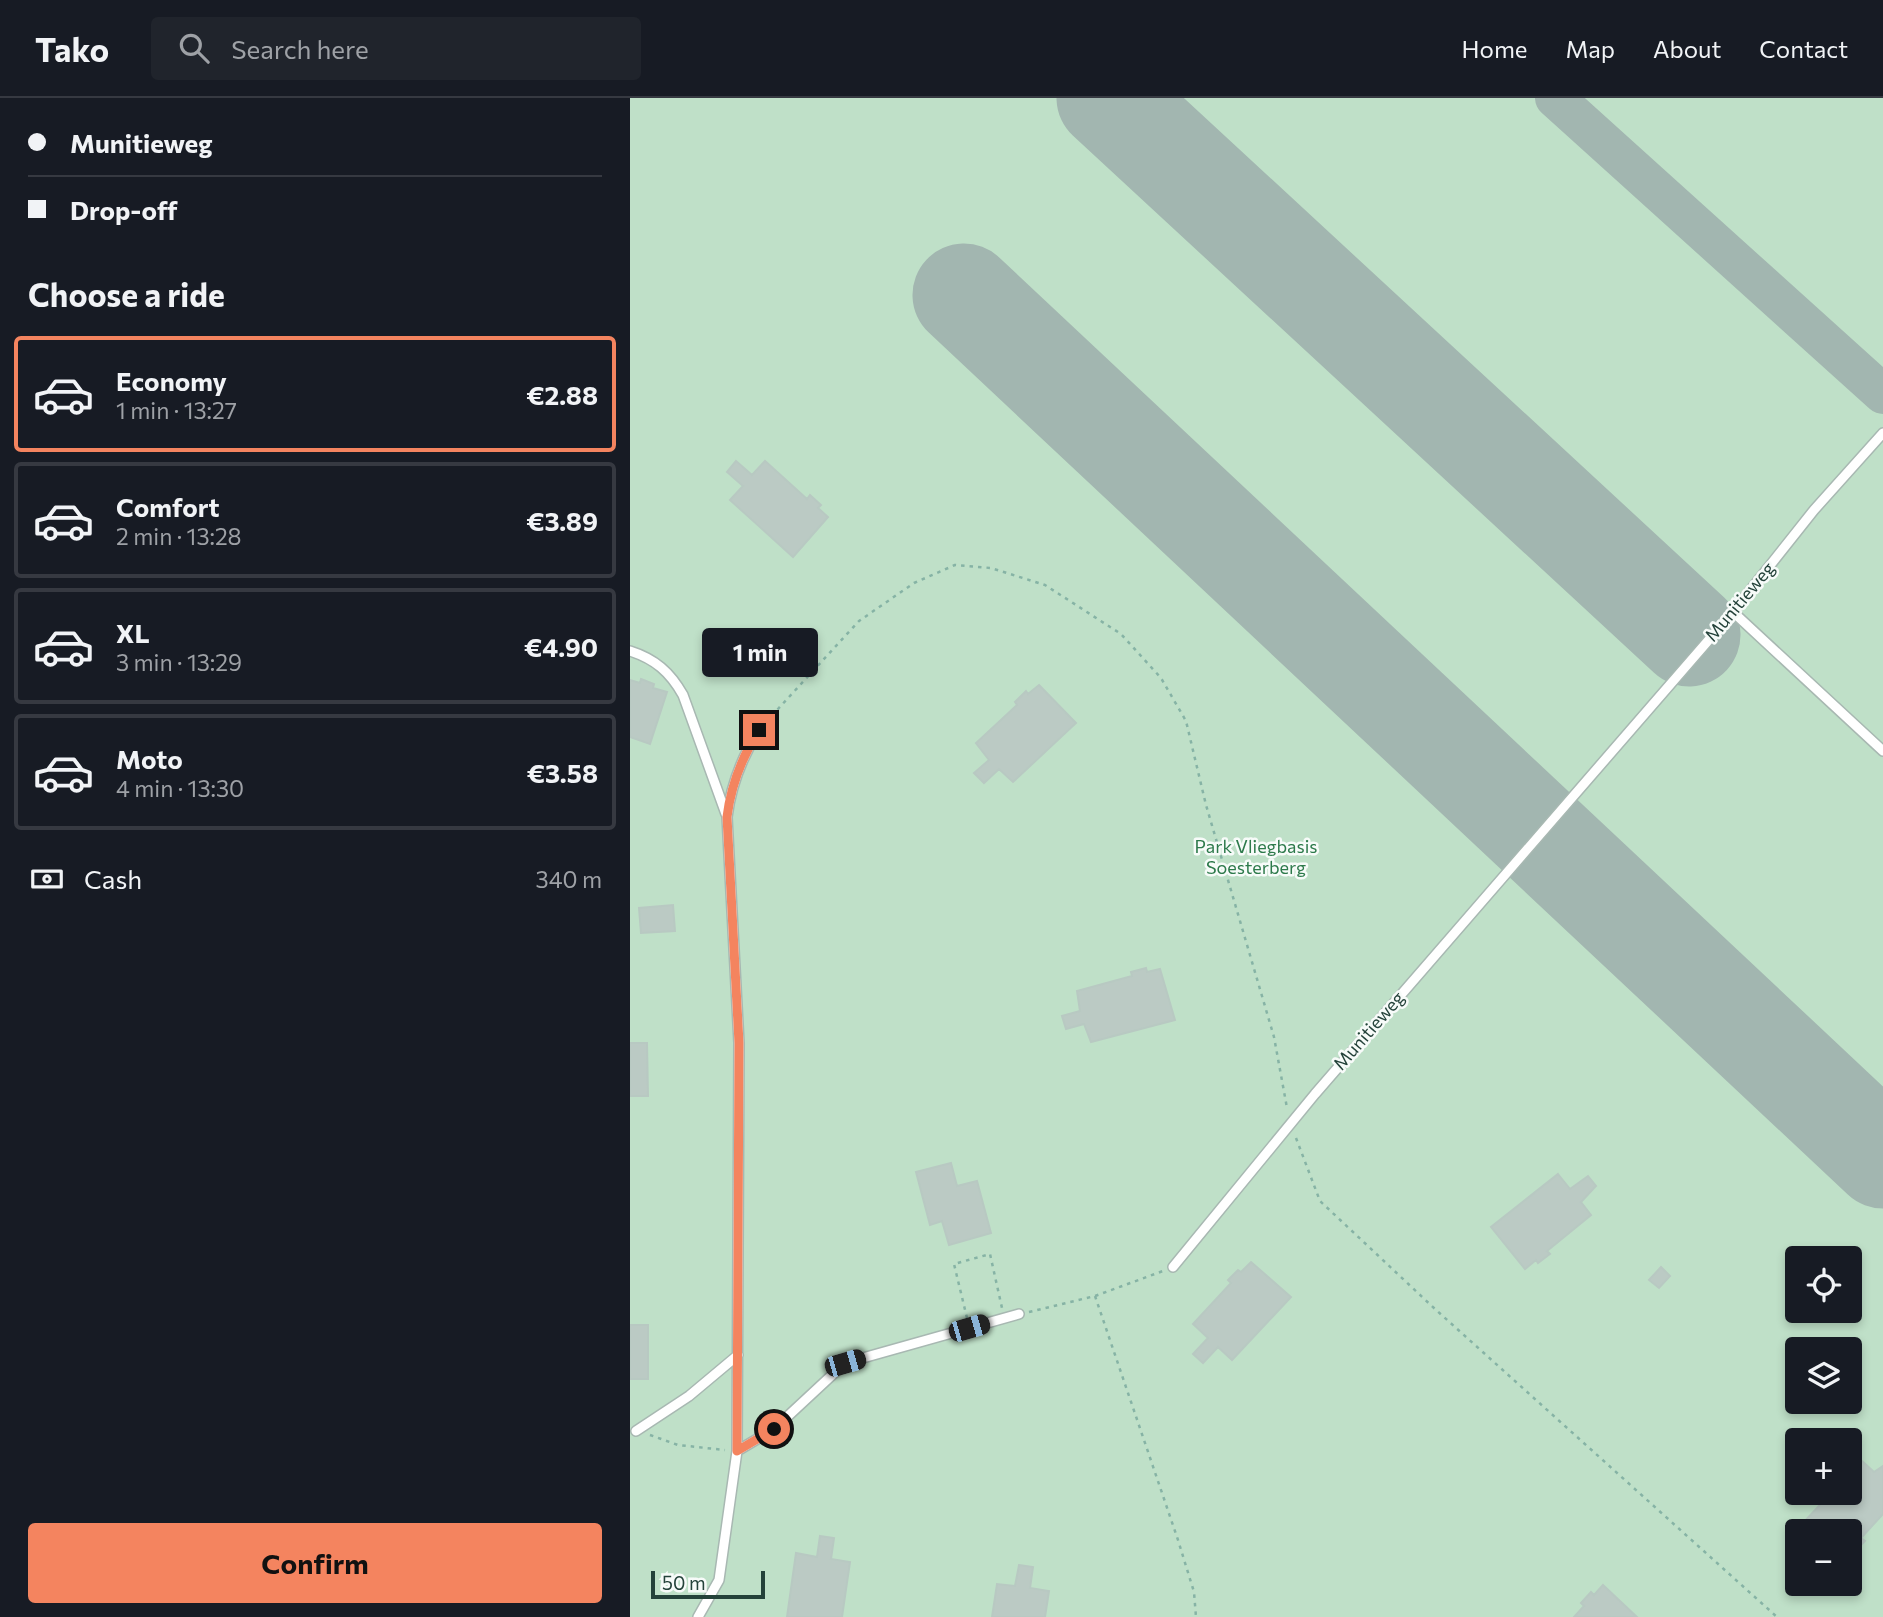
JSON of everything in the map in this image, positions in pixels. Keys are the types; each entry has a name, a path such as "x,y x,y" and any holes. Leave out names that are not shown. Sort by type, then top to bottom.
{"lane":[{"name":"Munitieweg","path":"1173,1267 1290,1124 1733,612 1815,510 1883,433"},
{"path":"1733,612 1883,751"},
{"path":"630,651 644,656 666,670 676,683 683,695 727,817"},
{"path":"698,1617 719,1580 737,1451 739,1043 727,817 730,796 740,767 759,730"},
{"path":"737,1451 774,1429 845,1363 1019,1314"},
{"path":"636,1430 689,1396 738,1355"}],"path":[{"path":"759,730 859,621 914,583 955,565 991,568 1045,585 1121,634 1161,678 1186,721 1206,805 1274,1037 1290,1124 1320,1201 1445,1318 1777,1617"},
{"path":"969,1328 954,1264 990,1254 1004,1318"},
{"path":"1019,1314 1095,1296 1173,1267"},
{"path":"1095,1296 1178,1540 1194,1592 1196,1617"},
{"path":"636,1430 678,1445 737,1451"}],"green space":[{"name":"Park Vliegbasis Soesterberg","path":"630,98 1883,98 1883,1617 630,1617"}],"building":[{"path":"736,461 752,475 765,461 807,499 810,495 821,505 818,508 828,517 793,557 730,500 743,486 727,472"},
{"path":"641,679 654,684 653,688 667,692 650,744 630,737 630,680 640,683"},
{"path":"1039,685 1076,723 1013,782 999,769 984,783 974,773 989,760 976,743 1017,705 1015,702 1026,691 1028,694"},
{"path":"673,905 675,931 641,933 639,908"},
{"path":"1146,968 1147,972 1160,969 1175,1020 1091,1042 1084,1024 1066,1029 1062,1016 1080,1011 1077,991 1132,976 1131,972"},
{"path":"630,1043 647,1043 648,1096 630,1096"},
{"path":"951,1163 957,1186 977,1181 991,1233 949,1245 942,1221 930,1225 916,1172"},
{"path":"1558,1174 1570,1189 1588,1176 1596,1186 1581,1202 1591,1215 1547,1251 1550,1254 1525,1269 1491,1227"},
{"path":"1251,1262 1291,1297 1232,1360 1218,1347 1203,1363 1193,1354 1208,1338 1193,1324 1231,1283 1228,1280"},
{"path":"1661,1267 1670,1276 1659,1288 1649,1280"},
{"path":"630,1325 648,1325 648,1379 630,1379"},
{"path":"1862,1461 1874,1472 1883,1466 1883,1514 1862,1537 1862,1519 1807,1519 1820,1505 1862,1505"},
{"path":"820,1536 834,1538 831,1559 850,1562 842,1617 787,1617 796,1553 817,1557"},
{"path":"1019,1565 1033,1567 1030,1588 1049,1591 1045,1617 992,1617 997,1584 1015,1586"},
{"path":"1603,1585 1637,1617 1574,1617 1584,1606 1581,1603 1591,1592 1594,1595"}],"taxiway":[{"path":"1555,98 1883,394"}],"runway":[{"path":"1108,98 1689,635"},
{"path":"964,295 1883,1157"}],"route":[{"path":"759,730 740,767 730,796 727,817 739,1043 737,1451 774,1429"}]}
